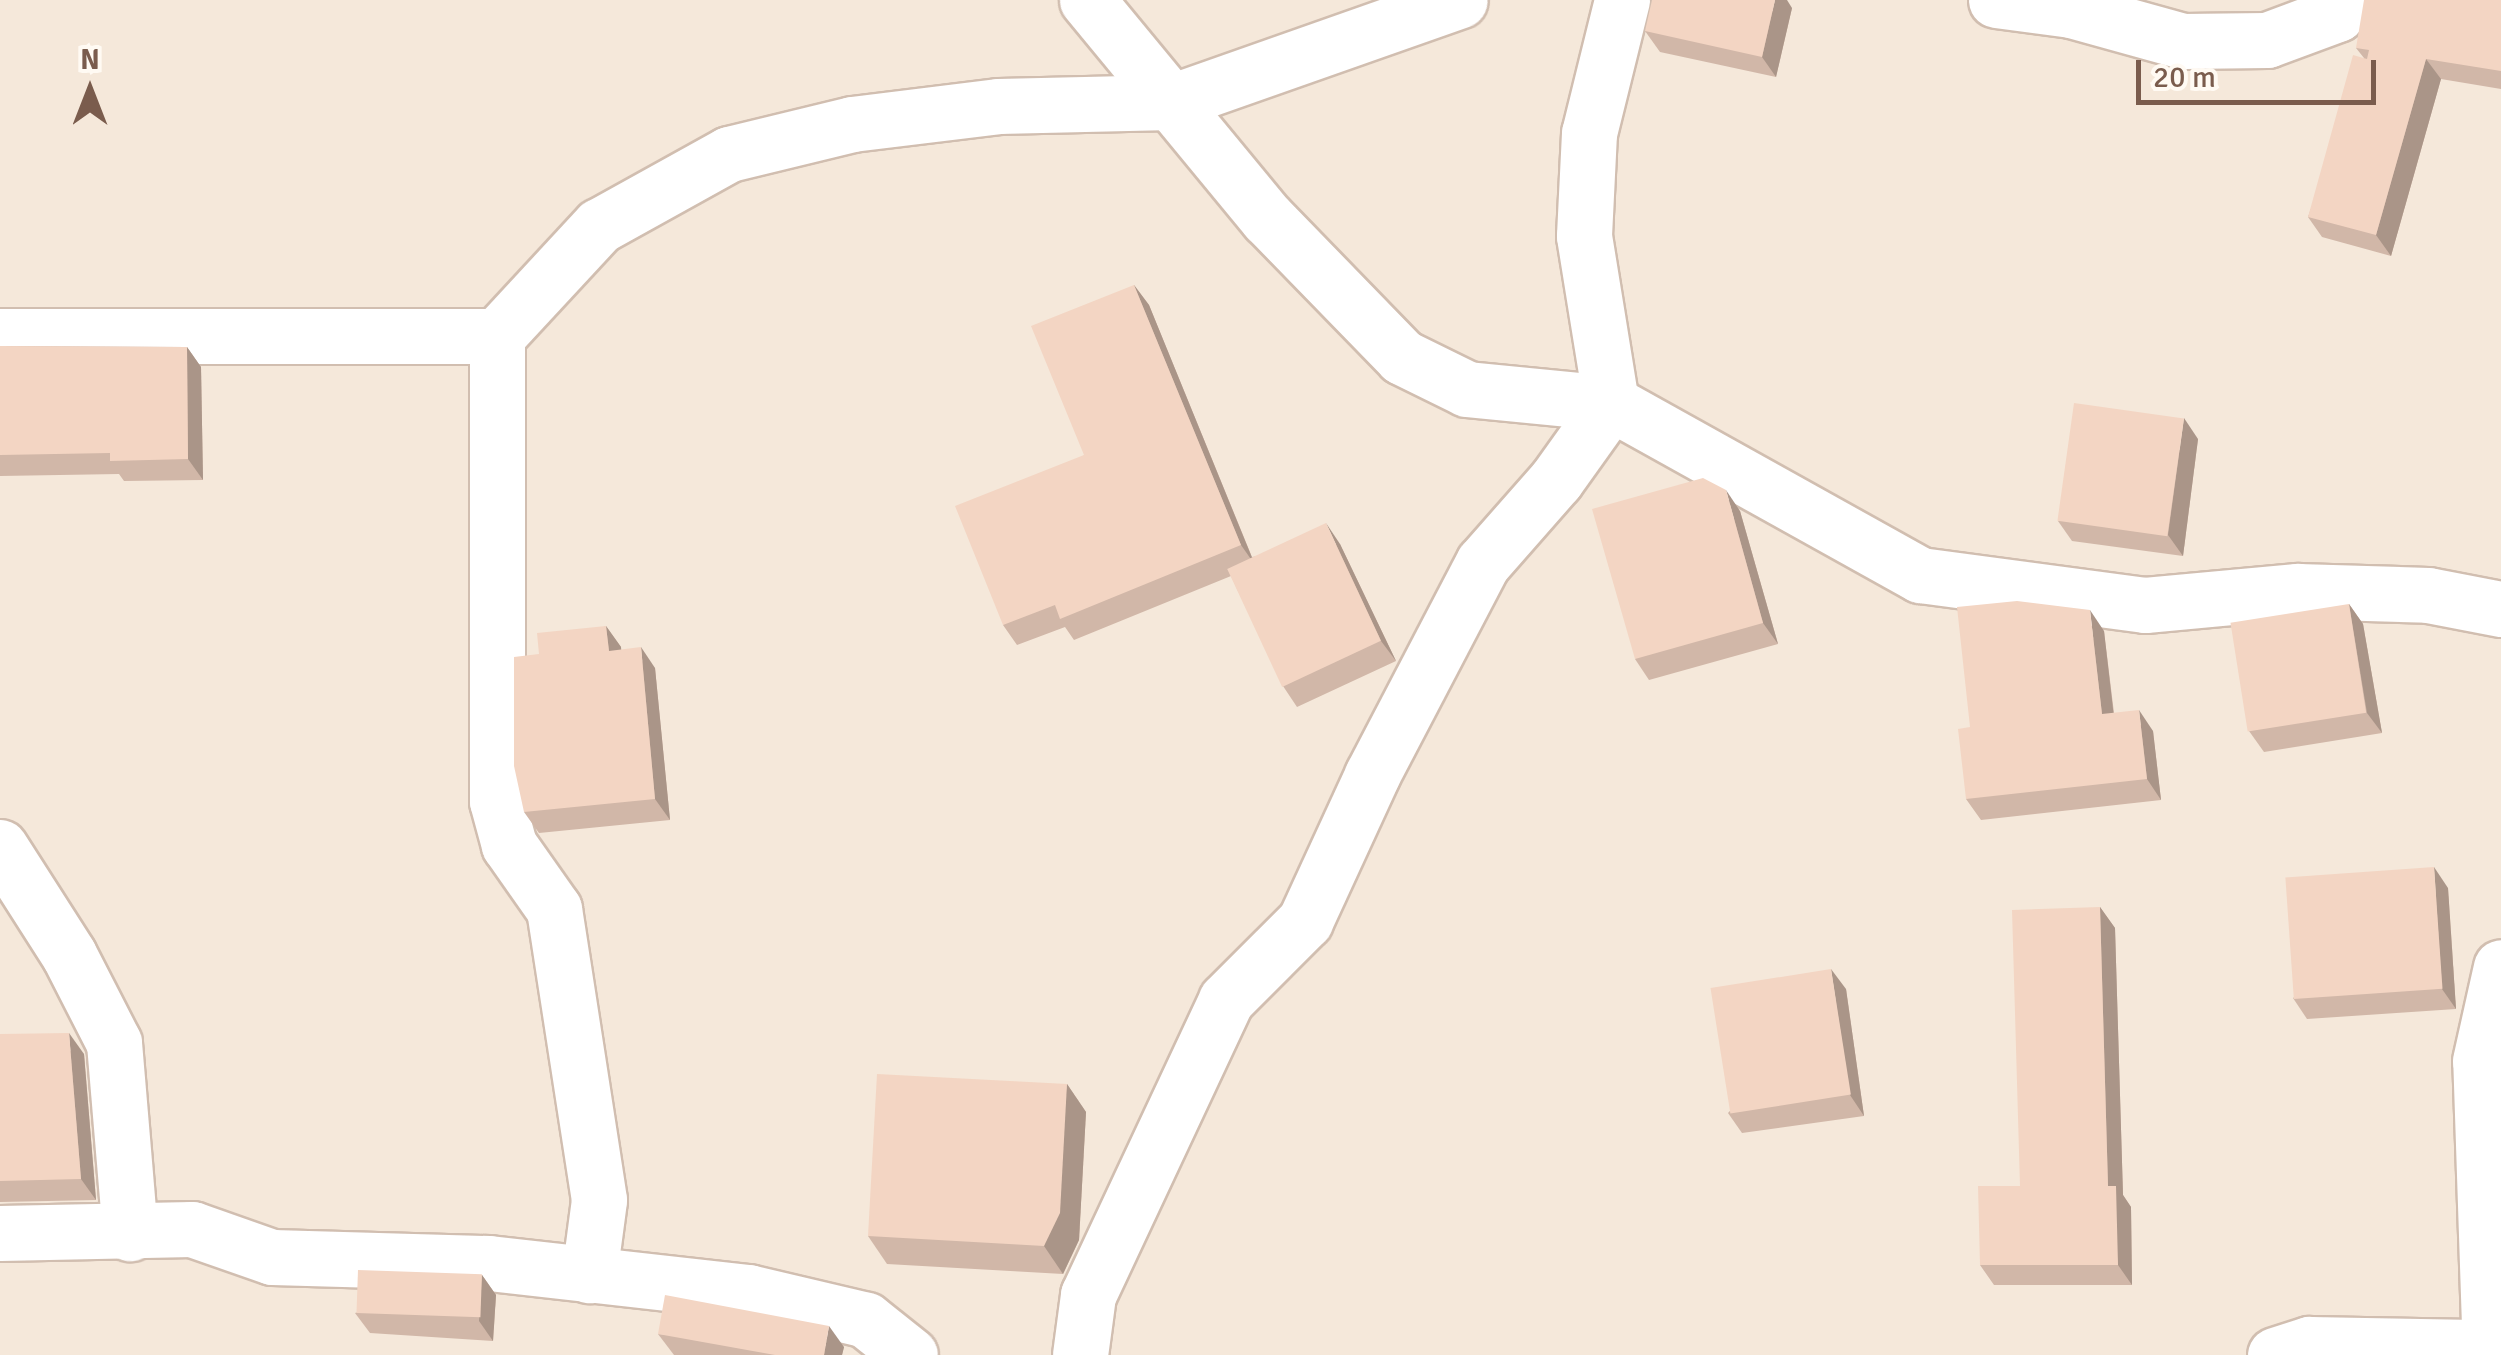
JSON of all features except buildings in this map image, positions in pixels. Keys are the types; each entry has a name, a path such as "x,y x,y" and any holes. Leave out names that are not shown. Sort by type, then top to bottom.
{"street":[{"path":"1087,0 1267,218 1402,357 1467,389 1610,402 1920,574 2146,605 2297,590 2428,594 2501,609"},
{"path":"589,1275 600,1200 554,909 509,845 497,801 497,336 600,226 730,154 852,124 979,108 1171,102 1460,0"},
{"path":"1080,1355 1088,1295 1226,1000 1306,921 1372,774 1483,562 1556,480 1610,402 1584,236 1590,133 1622,0"},
{"path":"1996,0 2071,10 2182,41 2268,40 2336,14 2347,0"},
{"path":"0,336 497,336"},
{"path":"0,847 60,941 114,1043 130,1233"},
{"path":"2276,1355 2309,1344 2489,1351 2480,1061 2501,967"},
{"path":"0,1233 192,1229 272,1257 489,1263 748,1292 866,1320 910,1355"}],"shaded area":[{"path":"0,0 2501,0 2501,1355 0,1355"}]}
